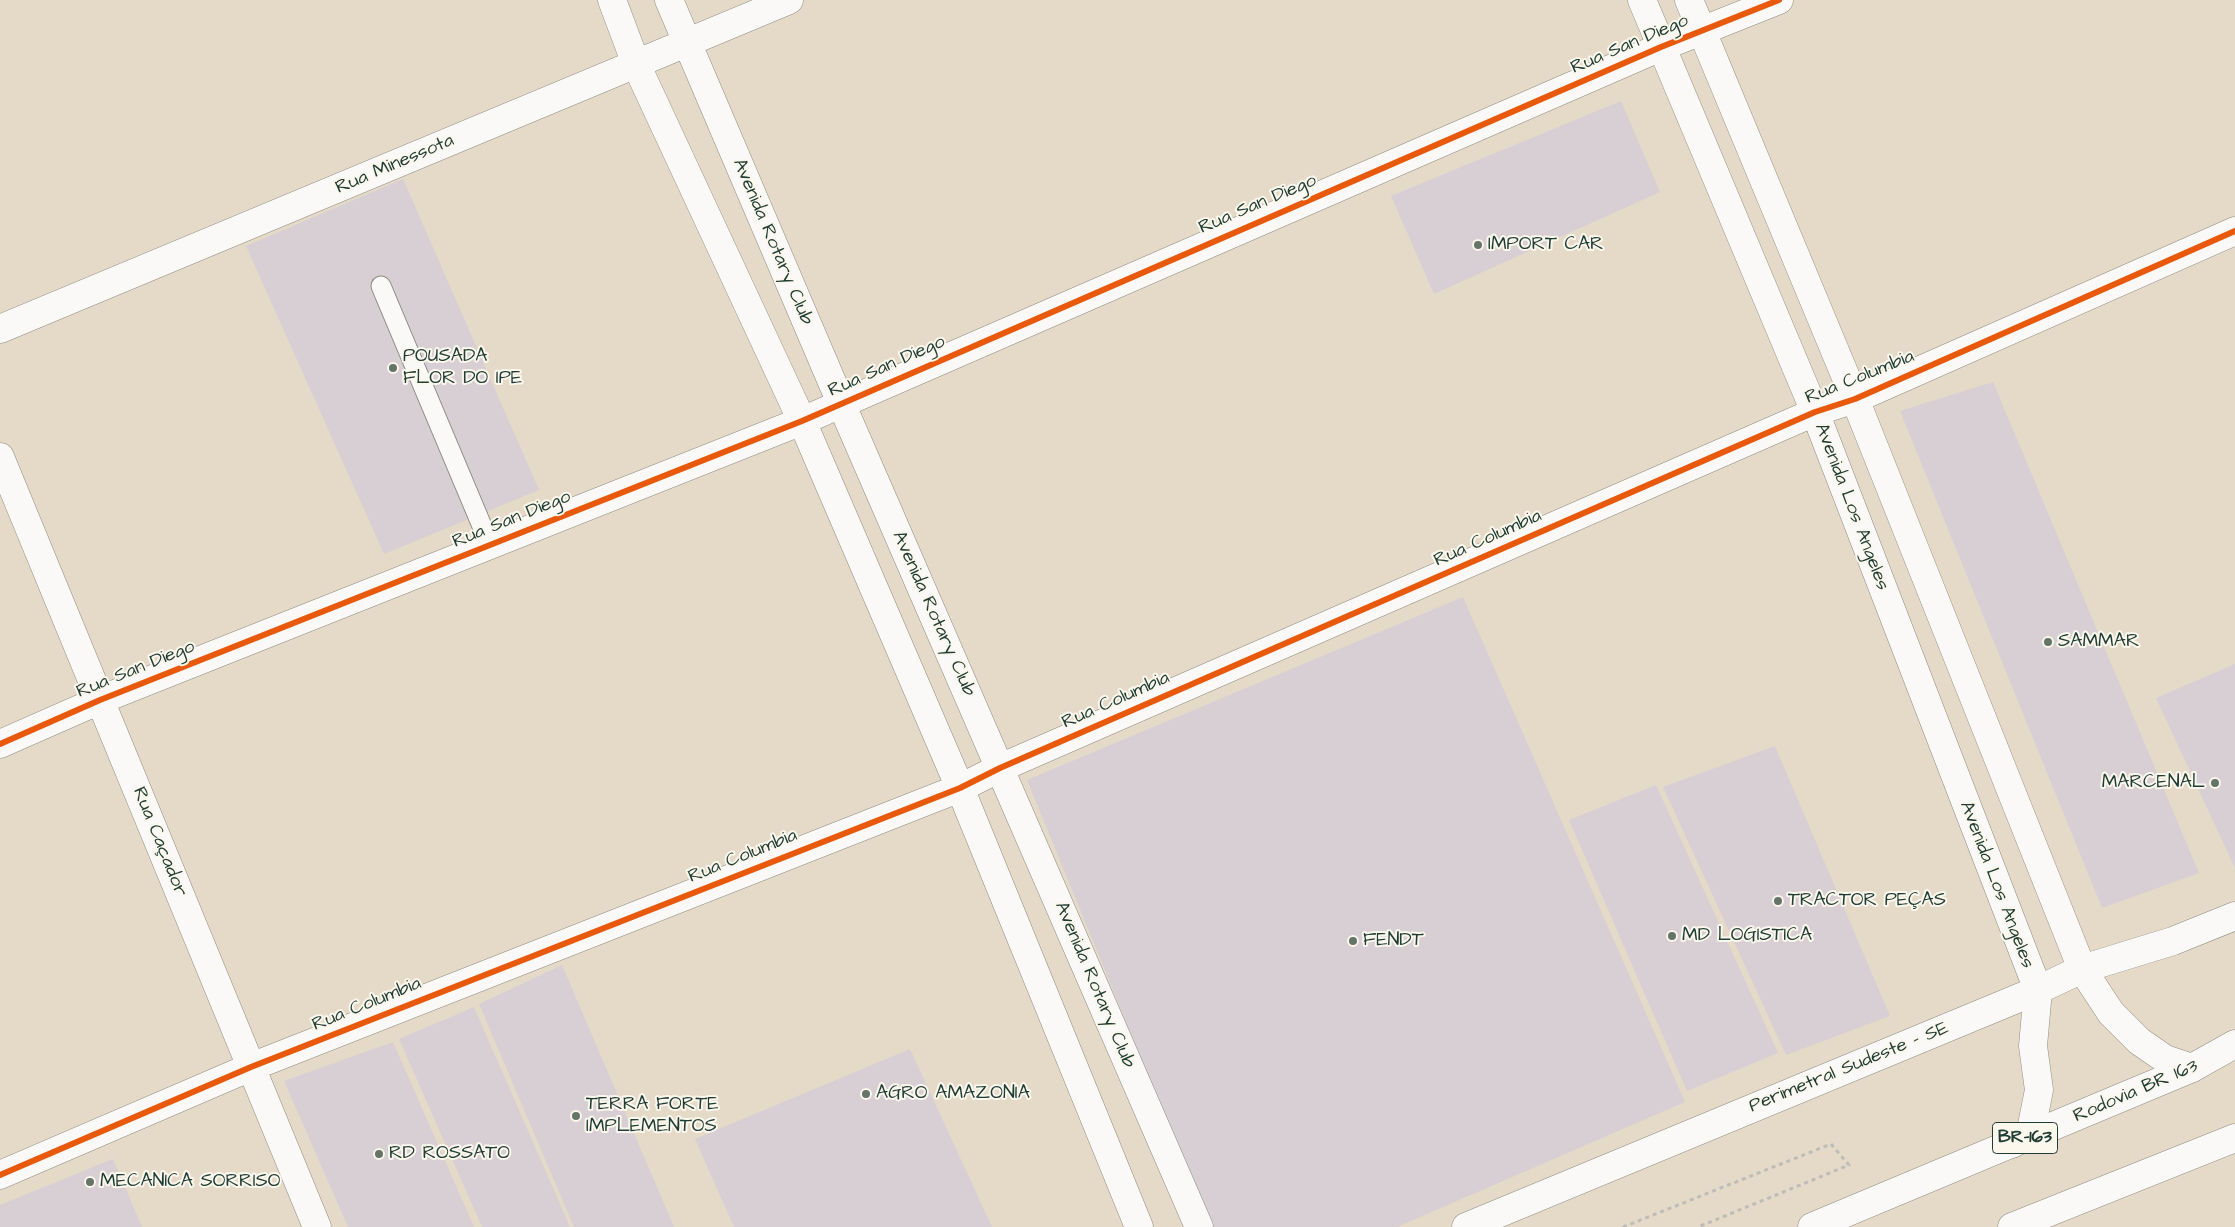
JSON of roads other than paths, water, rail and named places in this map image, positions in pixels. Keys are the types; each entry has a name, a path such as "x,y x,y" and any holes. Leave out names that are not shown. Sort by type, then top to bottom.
{"main road":[{"path":"612,0 636,64 802,421 960,788 1139,1227"},
{"name":"Avenida Rotary Club","path":"669,0 686,44 1199,1227"},
{"name":"Rua Minessota","path":"0,329 789,0"},
{"name":"Avenida Los Angeles","path":"1642,0 1815,412 2038,990"},
{"path":"1689,0 1855,399 2082,969 2111,1013 2139,1041 2165,1059 2192,1068"},
{"name":"Rua San Diego","path":"0,744 100,700 802,421 841,402 1662,47 1778,0"},
{"name":"Rua Columbia","path":"0,1175 251,1067 960,788 1000,768 1815,412 1855,399 2235,231"},
{"name":"Rua Caçador","path":"0,458 317,1227"},
{"name":"Perimetral Sudeste - SE","path":"1466,1227 2038,990 2082,969 2173,942 2235,916"},
{"path":"2012,1144 2031,1130 2039,1090 2033,1046 2038,990"},
{"name":"Rodovia BR 163","path":"1812,1227 2192,1068 2235,1044"},
{"path":"2012,1227 2235,1138"}],"lane":[{"path":"381,286 490,545"}],"place":[{"name":"IMPORT CAR","path":"1478,245"},
{"name":"POUSADA FLOR DO IPE","path":"393,368"},
{"name":"SAMMAR","path":"2048,642"},
{"name":"MARCENAL","path":"2215,783"},
{"name":"TRACTOR PEÇAS","path":"1778,901"},
{"name":"MD LOGISTICA","path":"1672,936"},
{"name":"FENDT","path":"1353,941"},
{"name":"AGRO AMAZONIA","path":"866,1094"},
{"name":"TERRA FORTE IMPLEMENTOS","path":"576,1116"},
{"name":"RD ROSSATO","path":"379,1154"},
{"name":"MECANICA SORRISO","path":"90,1182"}]}
